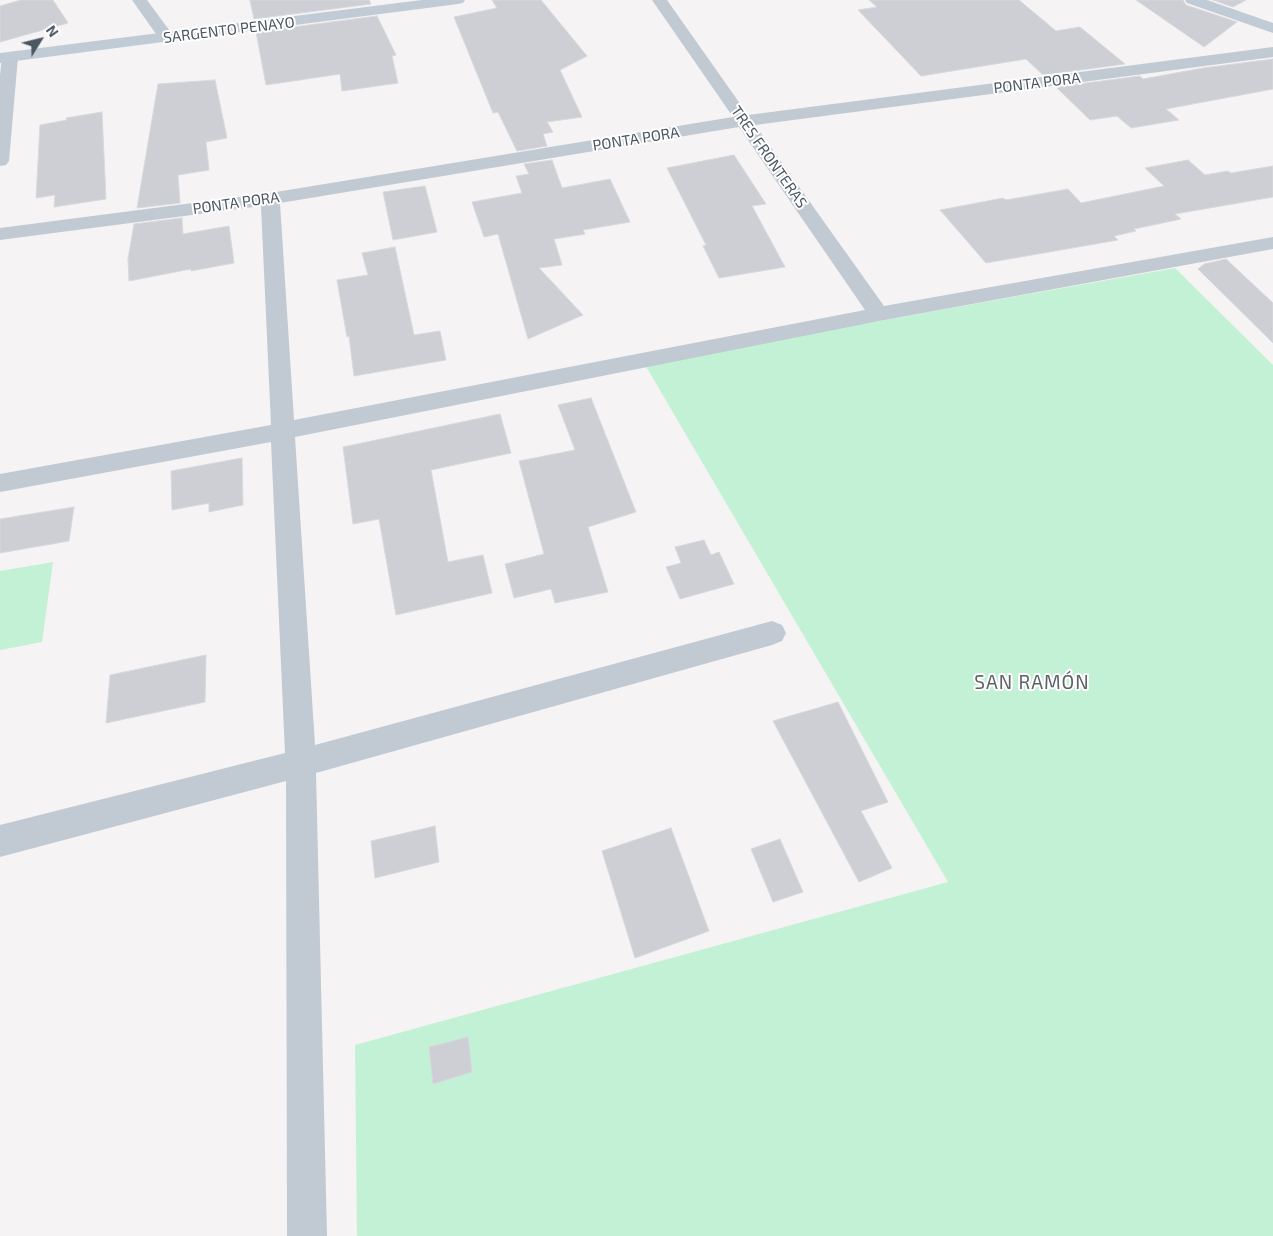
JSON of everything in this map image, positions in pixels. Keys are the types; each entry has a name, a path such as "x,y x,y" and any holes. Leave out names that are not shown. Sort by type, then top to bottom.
{"street":[{"path":"139,0 167,38"},
{"name":"SARGENTO PENAYO","path":"5,57 167,38 414,3 458,0"},
{"name":"TRES FRONTERAS","path":"659,0 879,314"},
{"path":"1192,0 1273,28"},
{"name":"PONTA PORA","path":"0,234 270,199 743,121 1273,52"},
{"path":"0,161 5,57"},
{"path":"270,199 301,763 308,1236"},
{"path":"0,483 284,431 879,314 1273,243"},
{"path":"0,841 301,763 772,633"}],"green space":[{"path":"1175,268 1273,365 1273,1236 357,1236 355,1045 948,882 644,363"},
{"path":"53,562 42,642 0,650 0,571"}],"building":[{"path":"21,0 53,0 68,23 0,42 0,6"},
{"path":"250,0 369,0 371,4 254,19"},
{"path":"492,0 541,0 587,56 560,70 582,117 547,122 553,132 543,134 547,146 517,151 498,112 493,113 454,17 497,8"},
{"path":"869,0 1019,0 1056,31 1080,27 1125,64 1043,75 1026,59 921,76 858,10 877,7"},
{"path":"1136,0 1183,0 1186,5 1237,22 1204,47"},
{"path":"1213,0 1246,0 1233,7"},
{"path":"377,16 396,55 392,56 398,83 342,91 340,74 266,85 256,32"},
{"path":"1273,59 1273,89 1166,109 1179,120 1131,128 1117,116 1090,120 1056,87 1140,76 1143,79 1203,68"},
{"path":"215,80 227,138 206,142 209,170 178,175 180,203 137,208 158,84"},
{"path":"102,112 106,199 54,207 55,195 36,198 40,125 67,120 66,118"},
{"path":"734,155 766,204 752,206 785,267 719,278 703,246 706,245 667,168"},
{"path":"552,160 562,188 610,179 630,222 583,230 585,234 554,239 562,265 539,268 583,315 528,339 498,234 484,237 472,202 522,193 516,176 529,174 524,164"},
{"path":"1188,160 1205,175 1273,166 1273,197 1175,214 1181,219 1134,229 1136,231 1114,236 1118,240 986,263 940,210 1003,198 1006,200 1068,189 1081,203 1164,186 1145,168"},
{"path":"425,186 437,232 393,240 383,192"},
{"path":"182,218 183,234 229,226 234,263 129,281 128,259 134,224"},
{"path":"395,247 414,335 440,331 446,360 354,376 349,336 347,337 337,280 368,275 362,253"},
{"path":"1226,259 1273,303 1273,343 1198,269 1204,264"},
{"path":"591,398 636,512 588,527 608,592 555,603 551,589 514,598 505,564 544,554 519,461 575,450 558,405"},
{"path":"500,414 511,453 431,470 448,562 483,555 492,593 396,615 379,519 353,524 343,447"},
{"path":"242,458 243,505 209,512 209,503 172,510 171,471"},
{"path":"74,507 69,541 0,553 0,519"},
{"path":"704,540 711,555 719,552 734,584 680,599 666,567 681,563 675,547"},
{"path":"206,655 205,702 106,723 110,675"},
{"path":"838,702 888,802 861,811 892,868 859,882 773,721"},
{"path":"435,826 439,862 375,878 371,841"},
{"path":"671,828 709,931 635,958 602,851"},
{"path":"780,839 803,892 773,902 751,849"},
{"path":"468,1037 472,1072 433,1084 429,1047"}],"district":[{"name":"SAN RAMÓN","path":"1032,683"}]}
